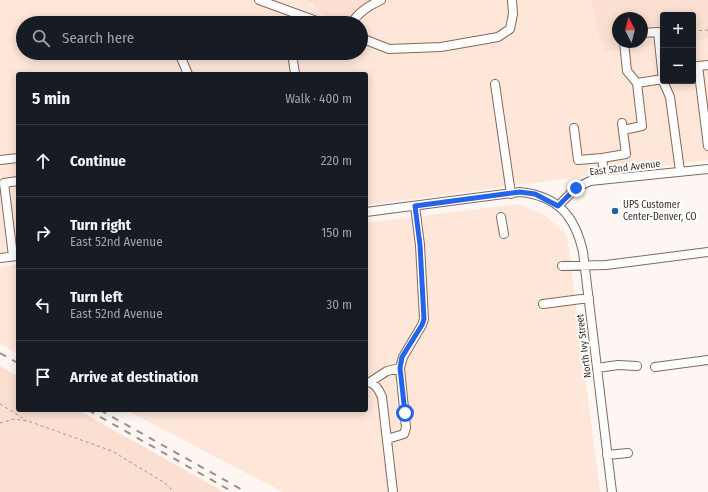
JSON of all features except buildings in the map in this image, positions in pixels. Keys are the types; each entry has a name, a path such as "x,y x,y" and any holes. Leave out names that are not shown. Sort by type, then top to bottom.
{"street":[{"path":"259,0 303,16"},
{"path":"357,16 371,5 381,0"},
{"path":"368,41 389,49 441,47 498,37 510,29 513,14 512,0"},
{"path":"648,33 658,32 660,51"},
{"path":"574,128 578,160 626,154 622,126 642,126 637,83 627,71 625,48"},
{"path":"182,60 187,72"},
{"path":"293,60 295,72"},
{"path":"708,65 698,66 708,146"},
{"path":"637,83 660,80"},
{"path":"495,84 511,194"},
{"path":"665,84 670,97 680,171"},
{"path":"0,160 16,158"},
{"path":"602,158 604,179"},
{"name":"East 52nd Avenue","path":"558,206 582,184 604,179 708,169"},
{"path":"0,258 15,256 9,227 4,183 16,181"},
{"path":"368,212 511,194 535,194 558,206"},
{"path":"387,439 404,434 406,428 400,368 402,357 422,325 424,319 420,245 415,206"},
{"name":"North Ivy Street","path":"558,206 574,223 580,237 585,264 612,492"},
{"path":"501,217 504,234"},
{"path":"0,229 9,227"},
{"path":"562,266 585,264 606,265 708,252"},
{"path":"543,304 589,298"},
{"path":"655,367 708,360"},
{"path":"597,368 618,365 637,366"},
{"path":"393,492 382,398 377,388 368,382 387,371 400,368"},
{"path":"608,456 628,453"}],"path":[{"path":"696,31 708,30"},
{"path":"0,404 28,421 112,451 165,483 174,492"},
{"path":"0,423 14,420 28,421"}],"shaded area":[{"path":"0,0 307,0 313,7 365,4 372,0 591,0 606,52 660,45 660,84 696,84 696,41 708,39 708,160 368,205 368,72 16,72 16,251 0,253"},
{"path":"307,0 372,0 351,16 326,16"},
{"path":"591,0 708,0 708,39 696,41 696,12 660,12 660,45 648,47 648,12 612,12 612,48 639,48 606,52 597,30"},
{"path":"519,204 545,215 567,235 600,492 283,492 130,412 368,412 368,223"},
{"path":"16,264 16,353 0,344 0,267"},
{"path":"0,366 16,375 16,412 82,412 224,492 0,492"}],"railway":[{"path":"0,353 16,362"},
{"path":"92,412 233,492"},
{"path":"104,412 246,492"}],"place":[{"name":"UPS Customer Center-Denver, CO","path":"615,211"}],"route":[{"path":"405,413 400,368 402,357 415,338 424,319 420,245 415,206 520,192 535,194 547,198 558,206 576,188"}]}
